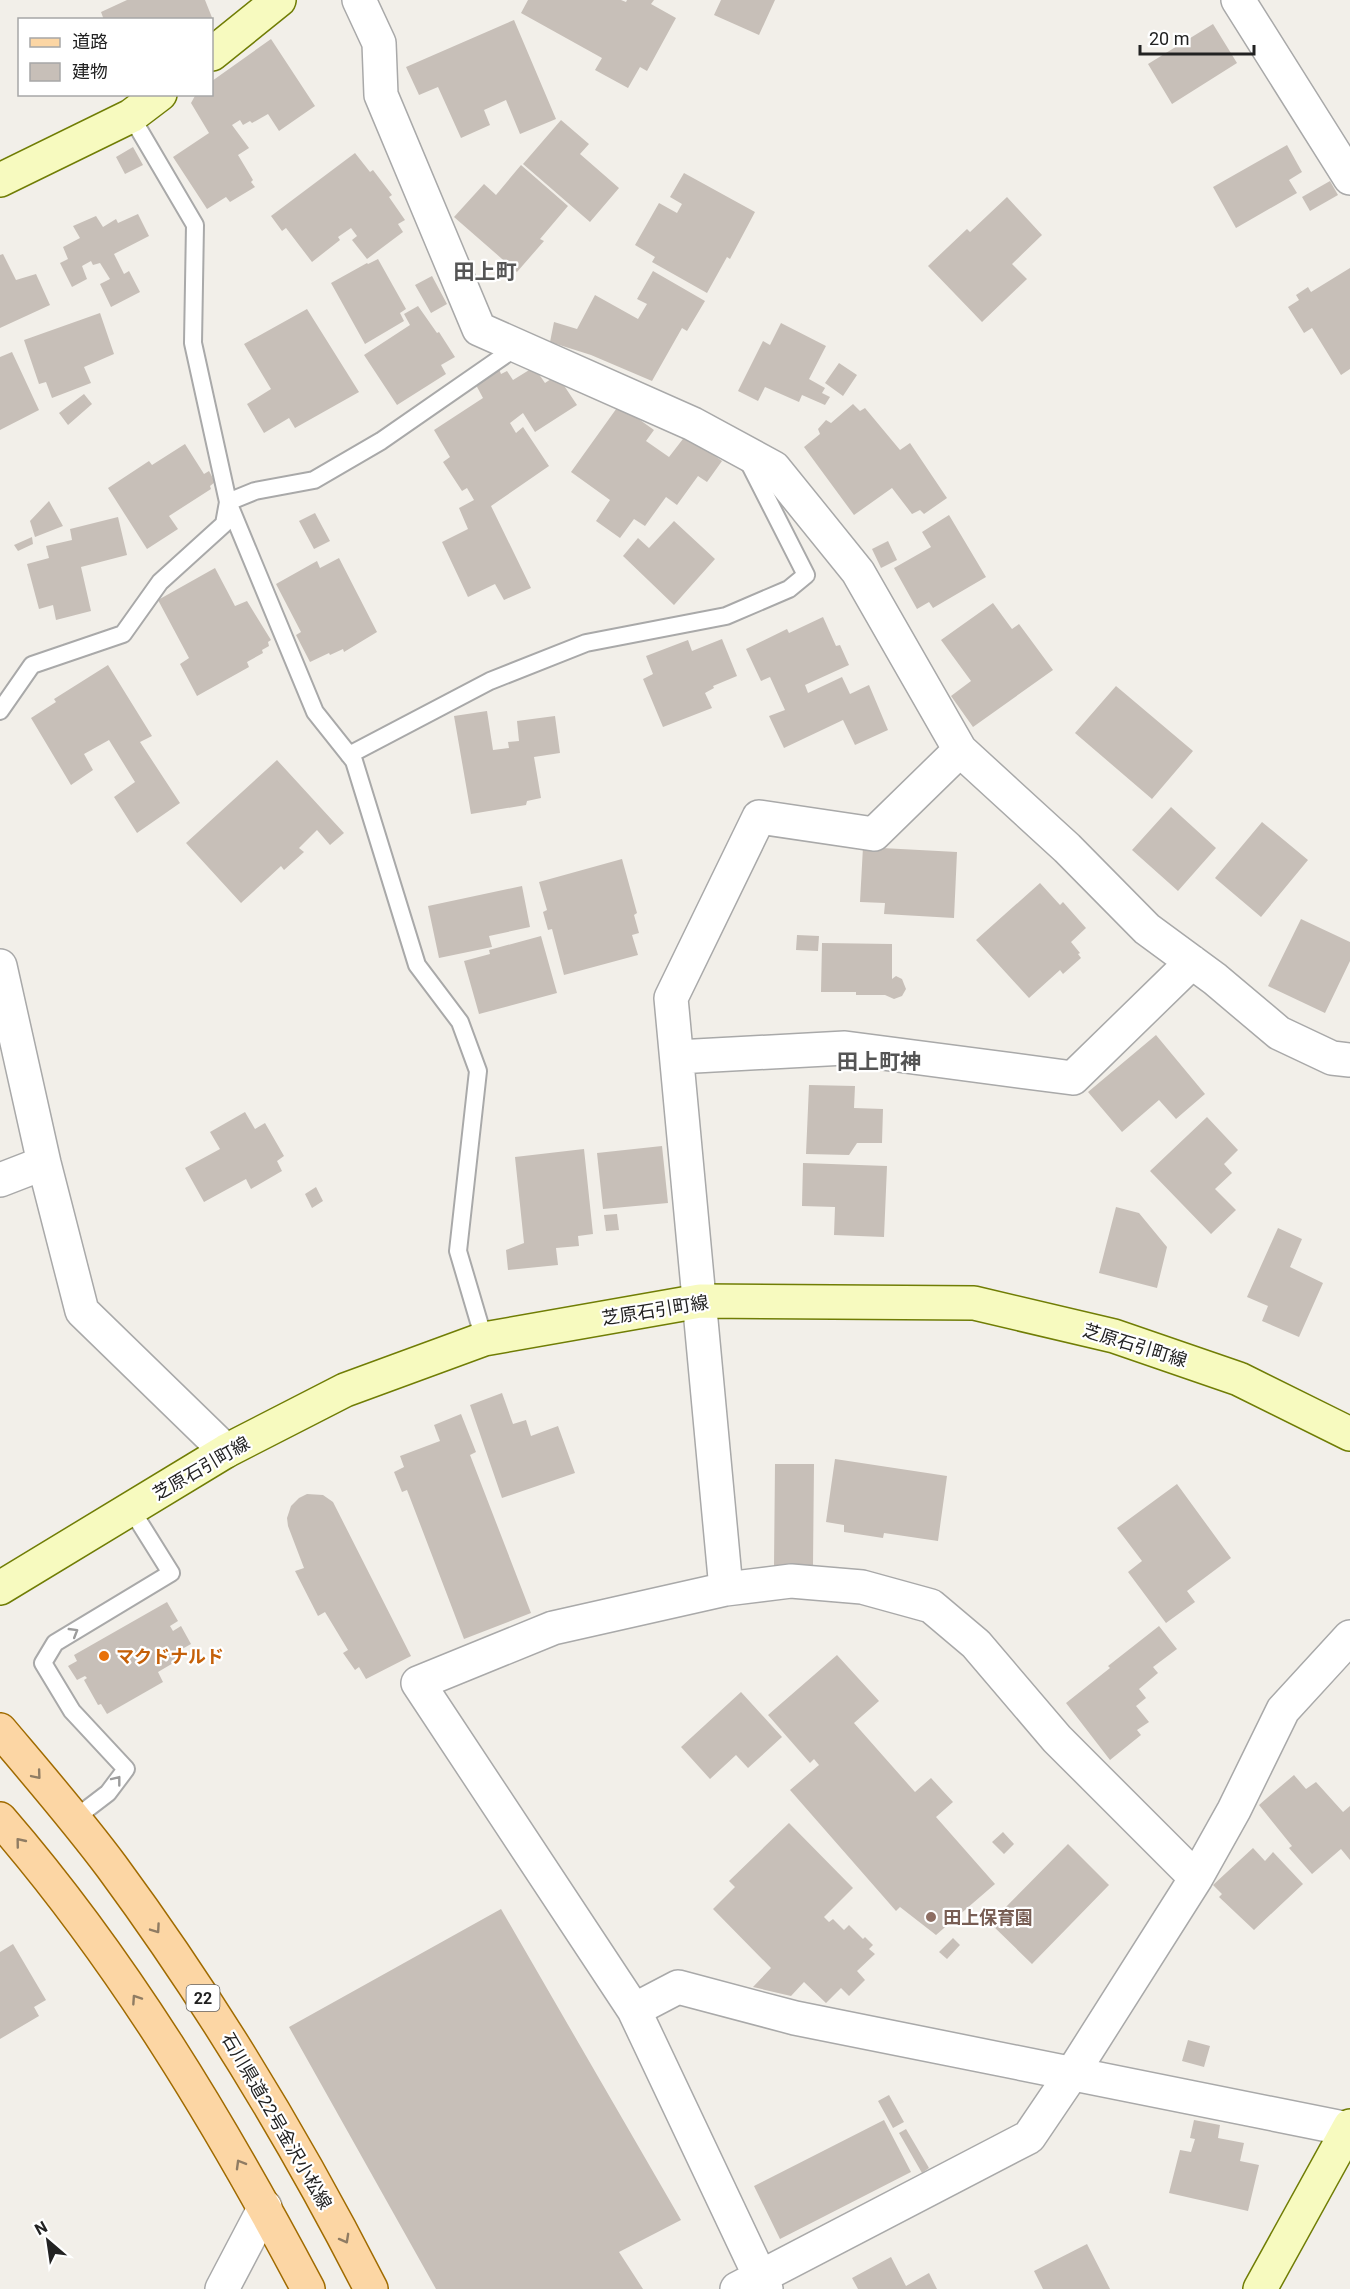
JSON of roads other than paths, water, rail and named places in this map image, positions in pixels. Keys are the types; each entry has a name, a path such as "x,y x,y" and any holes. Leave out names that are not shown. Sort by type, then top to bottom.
{"main road":[{"path":"213,53 279,0"},
{"path":"0,180 132,116 157,96"},
{"name":"芝原石引町線","path":"0,1588 226,1451 345,1390 484,1339 700,1301 974,1303 1114,1336 1228,1375 1350,1434"},
{"name":"石川県道22号金沢小松線","path":"0,1730 111,1866 188,1975 264,2093 371,2289"},
{"path":"0,1819 88,1927 203,2102 265,2207 308,2289"},
{"path":"1260,2289 1349,2128"}],"street":[{"path":"359,0 379,43 381,95 479,329 693,424 774,468 858,572 960,750 1067,848 1147,929 1192,962 1279,1033 1332,1058 1350,1060"},
{"path":"1238,0 1350,178"},
{"path":"726,1589 671,998 759,817 874,834 960,750"},
{"path":"677,1057 845,1048 1073,1078 1192,962"},
{"path":"0,966 44,1164 82,1311 226,1451"},
{"path":"0,1180 44,1164"},
{"path":"1196,1878 1057,1739 976,1644 931,1606 862,1587 791,1581 726,1589 553,1628 418,1683 634,2010 754,2285 1029,2137 1196,1878 1283,1710 1350,1637"},
{"path":"634,2010 678,1987 795,2018 1349,2128"},
{"path":"222,2289 265,2207"}],"lane":[{"path":"132,116 195,225 193,343 228,502 315,712 354,761 417,965 460,1022 478,1071 458,1251 484,1339"},
{"path":"228,502 255,490 314,480 381,441 518,346"},
{"path":"349,754 490,681 586,643 726,616 789,589 806,575 742,451"},
{"path":"0,711 32,665 123,634 160,582 224,524 228,502"},
{"path":"74,1820 108,1793 126,1769 72,1711 43,1663 56,1643 171,1573 131,1509"}],"place":[{"name":"マクドナルド","path":"104,1656"},
{"name":"田上保育園","path":"931,1917"}],"district":[{"name":"田上町","path":"485,272"},
{"name":"田上町神","path":"879,1062"}]}
